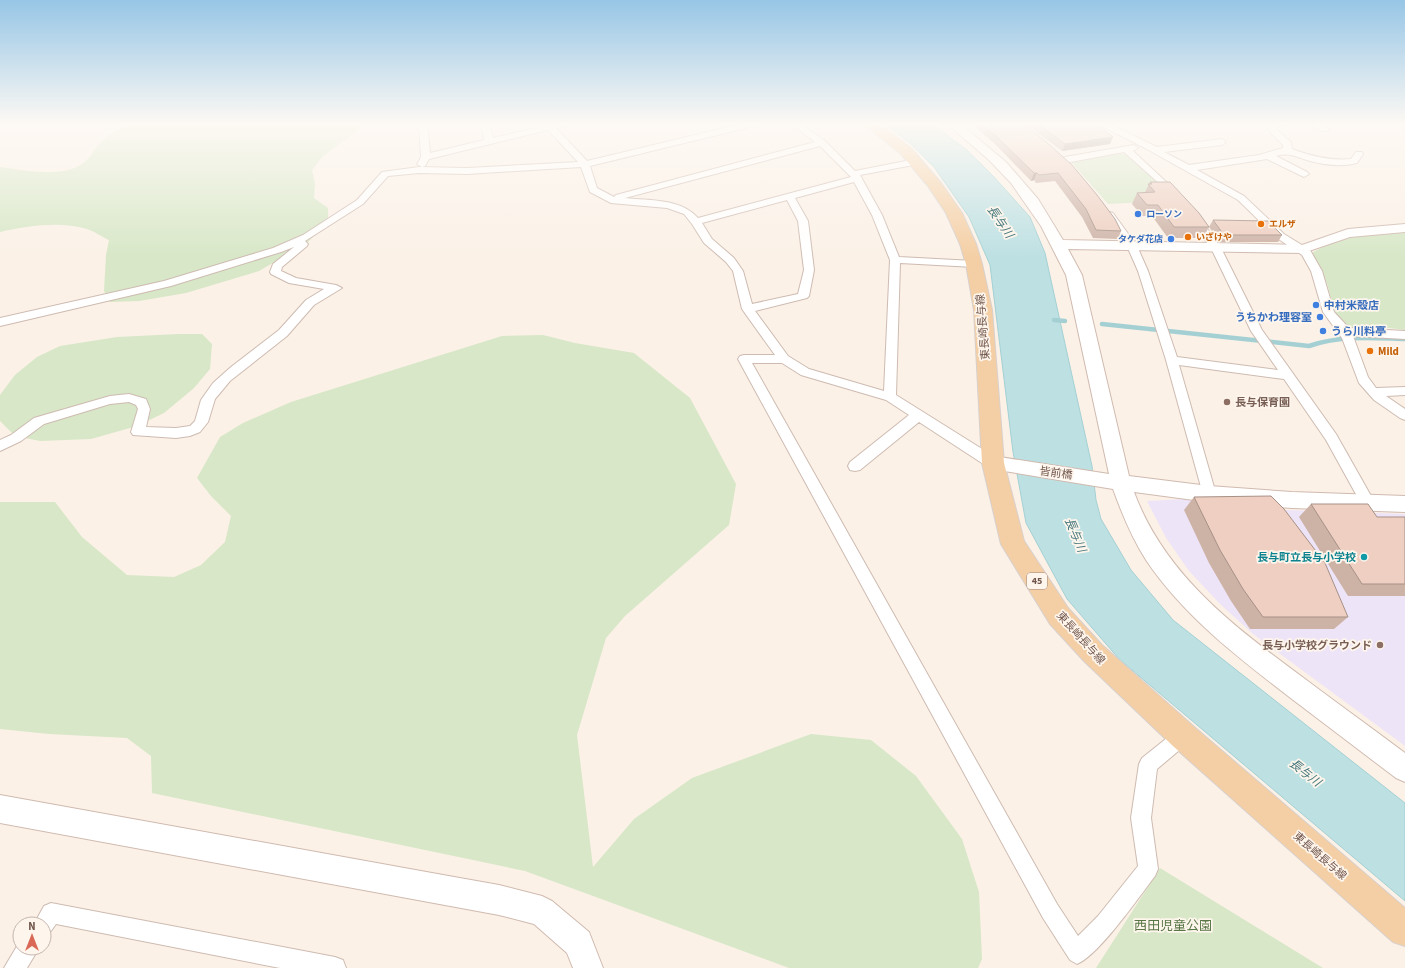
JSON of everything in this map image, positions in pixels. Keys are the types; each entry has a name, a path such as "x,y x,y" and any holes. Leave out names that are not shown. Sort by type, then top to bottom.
{"main road":[{"name":"東長崎長与線","path":"921,168 934,183 954,213 968,244 974,264 983,310 998,465 1013,544 1059,616 1093,653 1183,736 1405,930"}],"street":[{"path":"0,322 167,284 277,250 307,237 360,202 385,174 419,170 503,168"},
{"path":"586,168 593,190 611,200 668,205 687,212 696,222 708,241 730,260 738,271 748,309 784,359 805,372 890,397 998,465"},
{"path":"611,200 729,168"},
{"path":"847,168 855,176 878,215 895,260 890,397"},
{"path":"696,222 790,197 855,176 889,168"},
{"path":"1005,168 1016,180 1040,212 1060,244 1074,275 1115,482 1154,554 1186,594 1206,614 1253,655 1405,769"},
{"path":"1147,168 1164,183 1185,207 1216,248 1265,343 1331,437 1368,503"},
{"path":"1188,168 1250,204 1276,233 1290,244 1304,249 1311,258 1320,279 1327,309 1334,321 1347,337 1365,383 1378,397 1403,412"},
{"path":"1293,168 1304,174"},
{"path":"748,309 803,296 809,270 803,220 790,197"},
{"path":"1102,205 1132,246 1143,271 1172,360 1209,494"},
{"path":"0,446 16,438 39,421 110,400 129,398 141,402 144,409 138,432 188,432 196,428 202,420 208,398 223,381 238,367 284,332 315,298 336,288 294,281 276,272 277,266 282,261 326,224"},
{"path":"1060,244 1304,249 1348,233 1405,228"},
{"path":"895,260 974,264"},
{"path":"1347,337 1405,335"},
{"path":"784,359 744,359 1050,911 1077,953 1105,923 1148,869 1141,818 1148,764 1183,736"},
{"path":"1172,360 1288,375"},
{"path":"1373,392 1405,391"},
{"path":"855,466 918,415"},
{"name":"皆前橋","path":"998,465 1209,494 1292,500 1405,504"},
{"path":"0,809 443,889 499,900 542,911 578,943 588,968"},
{"path":"49,916 51,913 335,968"},
{"path":"15,968 23,956"}],"shaded area":[{"path":"1184,499 1287,510 1405,514 1405,746 1253,634 1220,604 1189,571 1166,538 1147,501"}],"green space":[{"path":"0,168 45,172 73,168 313,168 312,170 315,184 314,198 328,208 328,222 307,243 259,271 186,293 139,301 110,302 104,291 106,255 109,240 87,229 65,225 32,226 0,232"},
{"path":"1076,168 1142,168 1167,192 1139,192 1146,202 1108,204"},
{"path":"1405,232 1405,330 1389,328 1349,328 1336,313 1326,281 1312,253 1323,247 1357,236"},
{"path":"202,334 212,344 210,369 194,388 164,413 137,426 91,439 40,441 15,436 0,421 0,395 15,375 37,357 60,346 117,337"},
{"path":"543,335 575,343 634,353 690,398 736,484 729,525 625,616 606,638 577,735 593,867 634,819 692,778 811,734 871,740 916,776 962,839 979,892 982,959 978,968 789,968 525,871 152,793 151,756 127,738 49,734 0,729 0,502 55,502 82,537 127,575 174,577 201,565 225,542 231,516 211,496 197,478 220,437 243,423 291,402 502,336"},
{"name":"西田児童公園","path":"1160,868 1323,968 1096,968"}],"water":[{"name":"長与川","path":"935,168 985,168 1030,217 1045,253 1092,466 1096,500 1101,519 1131,570 1173,620 1405,803 1405,901 1119,659 1067,599 1026,523 1013,452 990,265 969,217"}],"building":[{"path":"1029,168 1075,168 1115,219 1121,231 1096,230 1086,209 1058,173 1039,175"},
{"path":"1150,182 1170,182 1199,213 1209,227 1174,227 1158,205 1147,205 1137,193 1155,192 1148,184 1152,184"},
{"path":"1213,220 1268,221 1282,235 1224,235"},
{"path":"1271,496 1284,509 1325,563 1348,617 1263,617 1243,589 1220,550 1194,497"},
{"name":"長与町立長与小学校","path":"1311,504 1368,504 1377,517 1405,517 1405,584 1362,584"}],"waterway":[{"path":"1054,320 1065,321"},
{"path":"1102,324 1309,346 1321,342 1345,339 1405,339"}],"place":[{"name":"ローソン","path":"1138,214"},
{"name":"エルザ","path":"1261,224"},
{"name":"いざけや","path":"1188,237"},
{"name":"タケダ花店","path":"1171,239"},
{"name":"中村米殻店","path":"1316,305"},
{"name":"うちかわ理容室","path":"1320,317"},
{"name":"うら川料亭","path":"1323,331"},
{"name":"Mild","path":"1370,351"},
{"name":"長与保育園","path":"1227,402"},
{"name":"長与町立長与小学校","path":"1364,557"},
{"name":"長与小学校グラウンド","path":"1380,645"}]}
